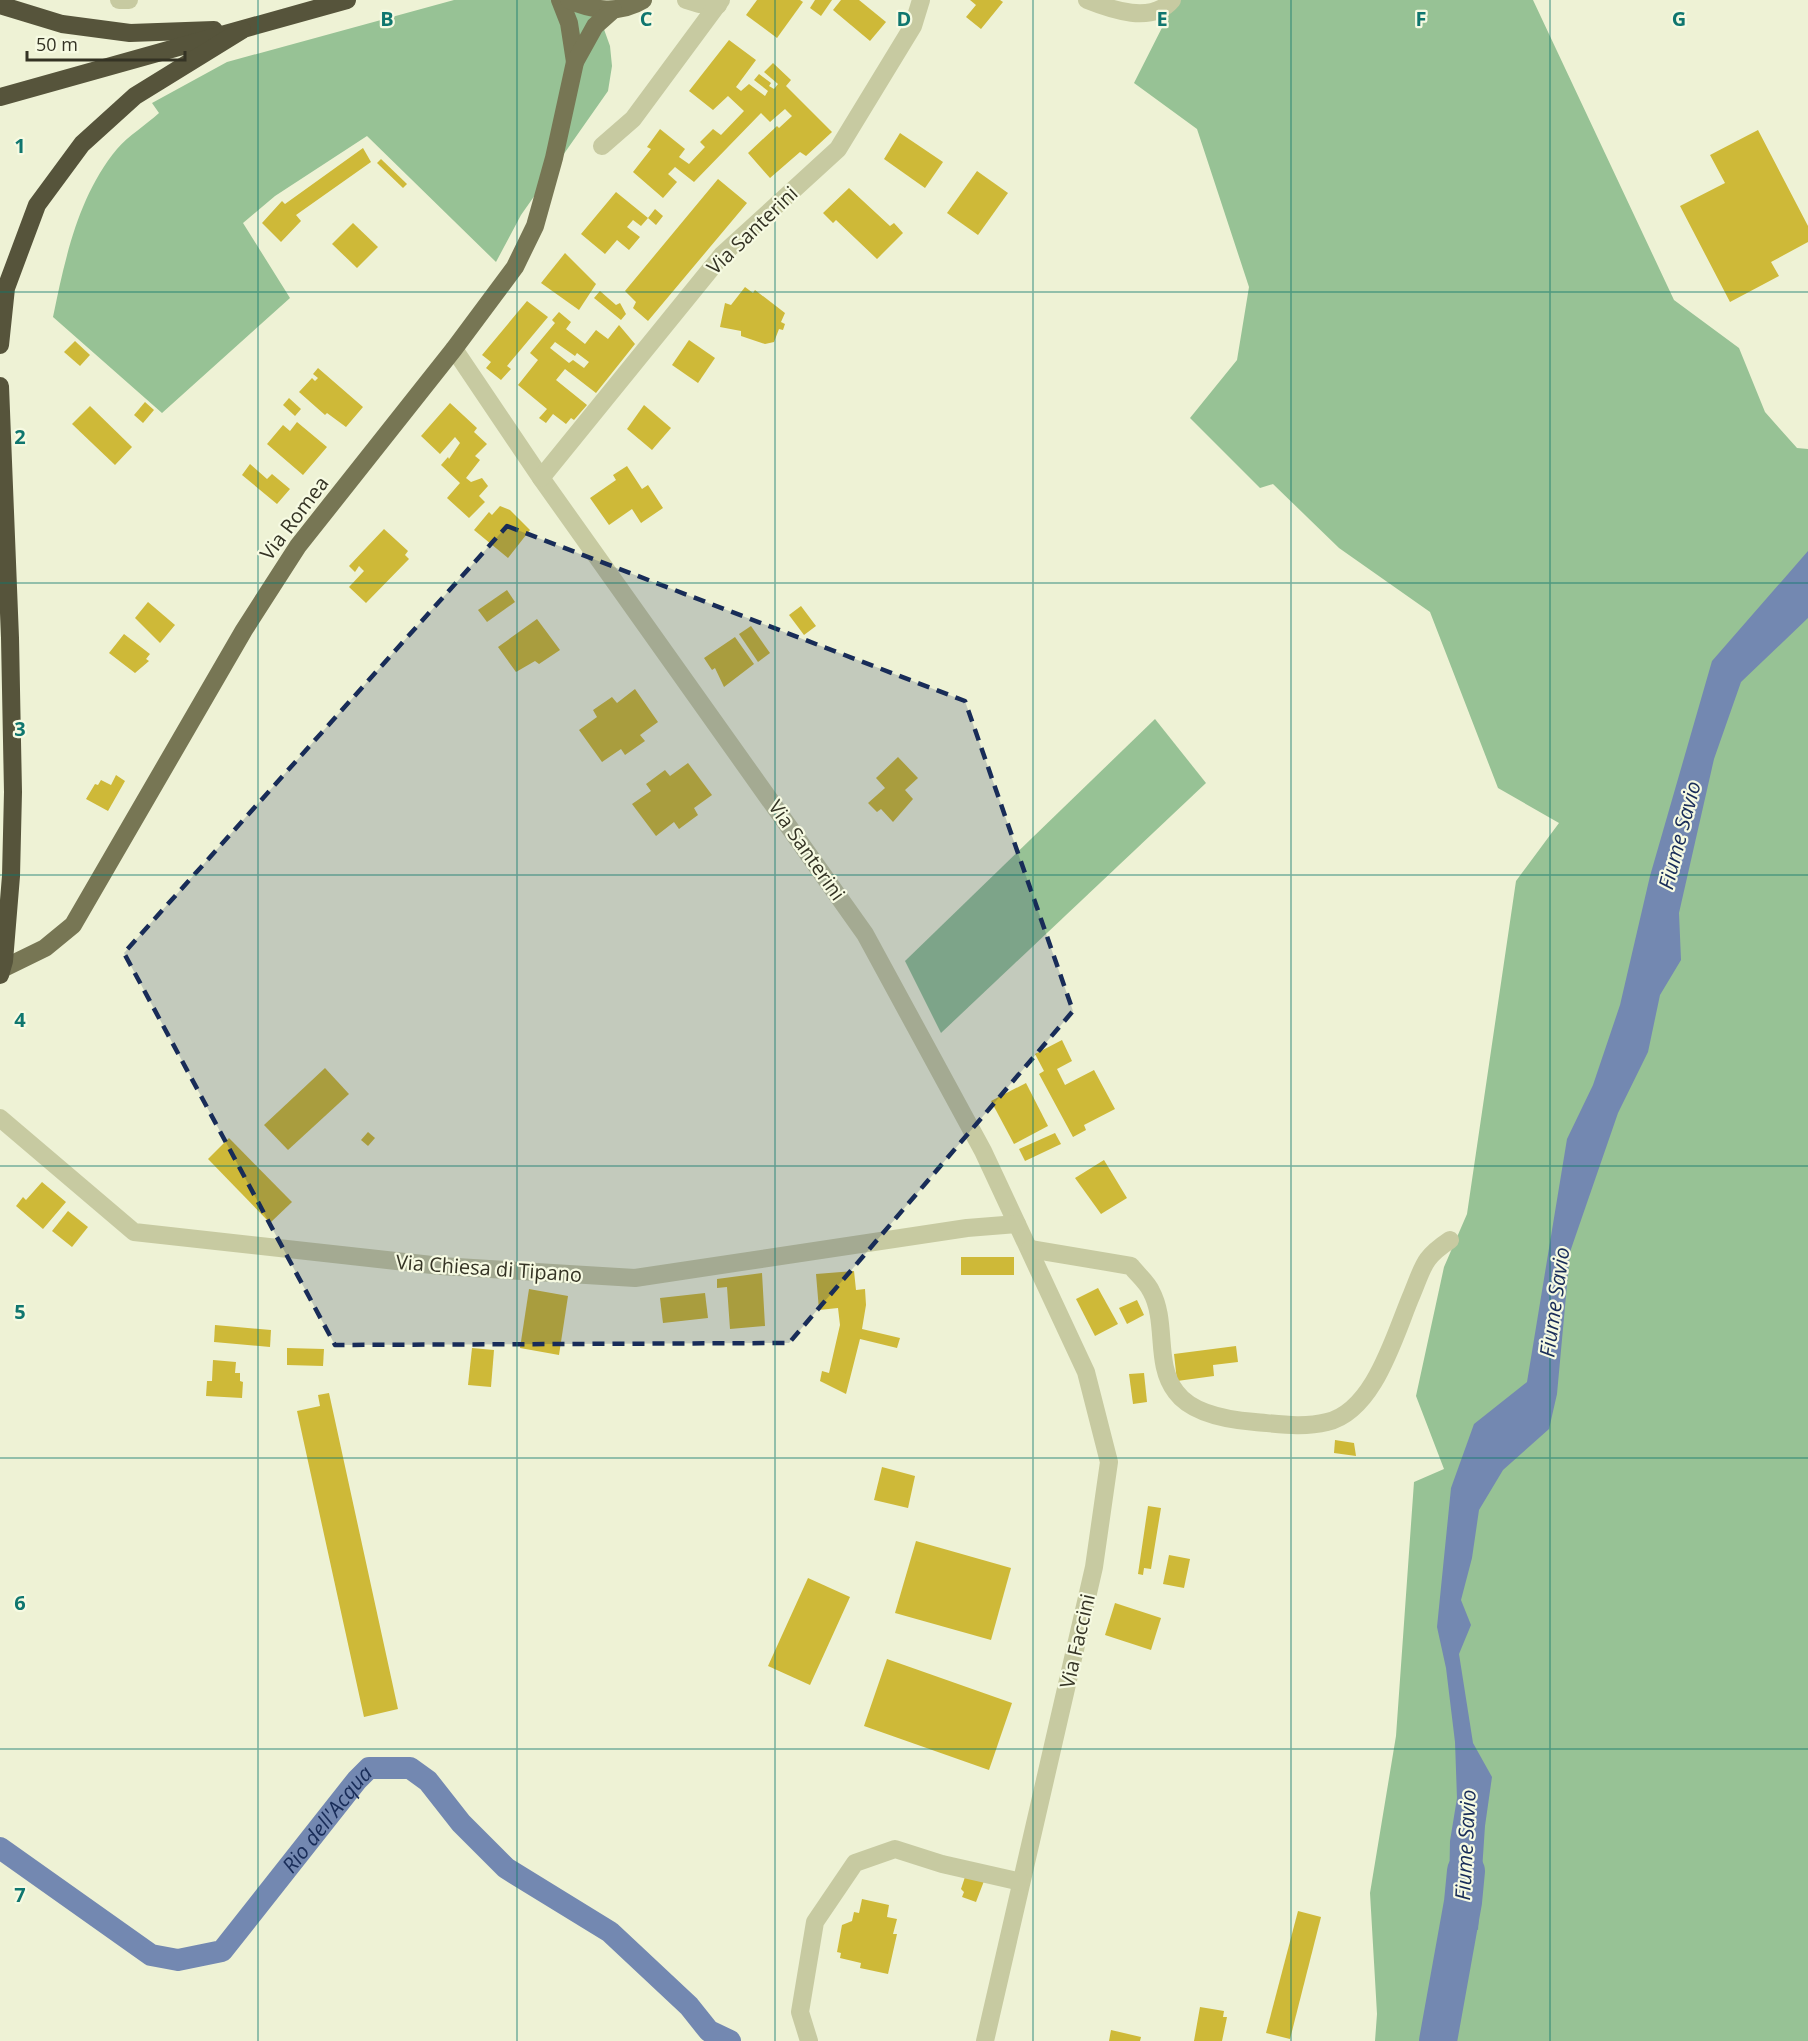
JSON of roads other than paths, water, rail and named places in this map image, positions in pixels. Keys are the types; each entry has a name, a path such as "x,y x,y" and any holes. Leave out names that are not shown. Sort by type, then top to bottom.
{"highway":[{"path":"0,97 347,0"},
{"path":"0,5 62,24 130,33 242,30"},
{"path":"0,345 6,288 37,205 82,144 135,96 242,30"},
{"path":"0,386 10,638 13,792 11,876 4,961 0,975"}],"main road":[{"name":"Via Romea","path":"560,0 569,23 575,62"},
{"name":"Via Romea","path":"568,0 584,7 613,10"},
{"name":"Via Romea","path":"0,970 45,948 73,925 244,630 298,546 454,349 515,267 536,226 575,62 595,26 613,10 643,0"}],"street":[{"path":"119,0 129,0"},
{"path":"686,0 699,4 718,2"},
{"name":"Via Santerini","path":"542,478 722,255 838,149 913,26 921,0"},
{"path":"1087,0 1110,9 1151,14 1172,0"},
{"path":"602,146 633,119 718,2"},
{"name":"Via Santerini","path":"454,349 542,478 865,934 983,1151 1030,1249"},
{"name":"Via Chiesa di Tipano","path":"0,1118 135,1232 441,1266 635,1278 967,1228 1017,1224"},
{"path":"1030,1249 1131,1266 1151,1291 1158,1316 1165,1368 1175,1391 1192,1406 1203,1412 1251,1422 1301,1426 1329,1422 1343,1414 1373,1386 1429,1254 1450,1240"},
{"name":"Via Faccini","path":"985,2041 1094,1568 1110,1462 1086,1372 1030,1249"},
{"path":"809,2041 800,2012 815,1922 855,1863 895,1849 942,1864 1021,1882"}],"water":[{"path":"1808,551 1808,618 1741,682 1714,759 1679,913 1681,960 1660,995 1648,1052 1618,1113 1570,1252 1557,1394 1549,1429 1503,1470 1479,1510 1472,1558 1461,1600 1471,1625 1459,1654 1473,1743 1492,1777 1485,1826 1478,1930 1442,1914 1449,1893 1450,1841 1457,1798 1455,1742 1446,1668 1437,1627 1451,1488 1474,1424 1527,1382 1567,1139 1593,1085 1620,1005 1650,876 1712,661"}],"waterway":[{"name":"Rio dell'Acqua","path":"0,1848 151,1955 178,1960 222,1951 357,1780 369,1768 410,1768 428,1781 461,1823 506,1868 610,1932 689,2006 709,2031 730,2041"},
{"name":"Fiume Savio","path":"1438,2041 1463,1902 1466,1871"}]}
